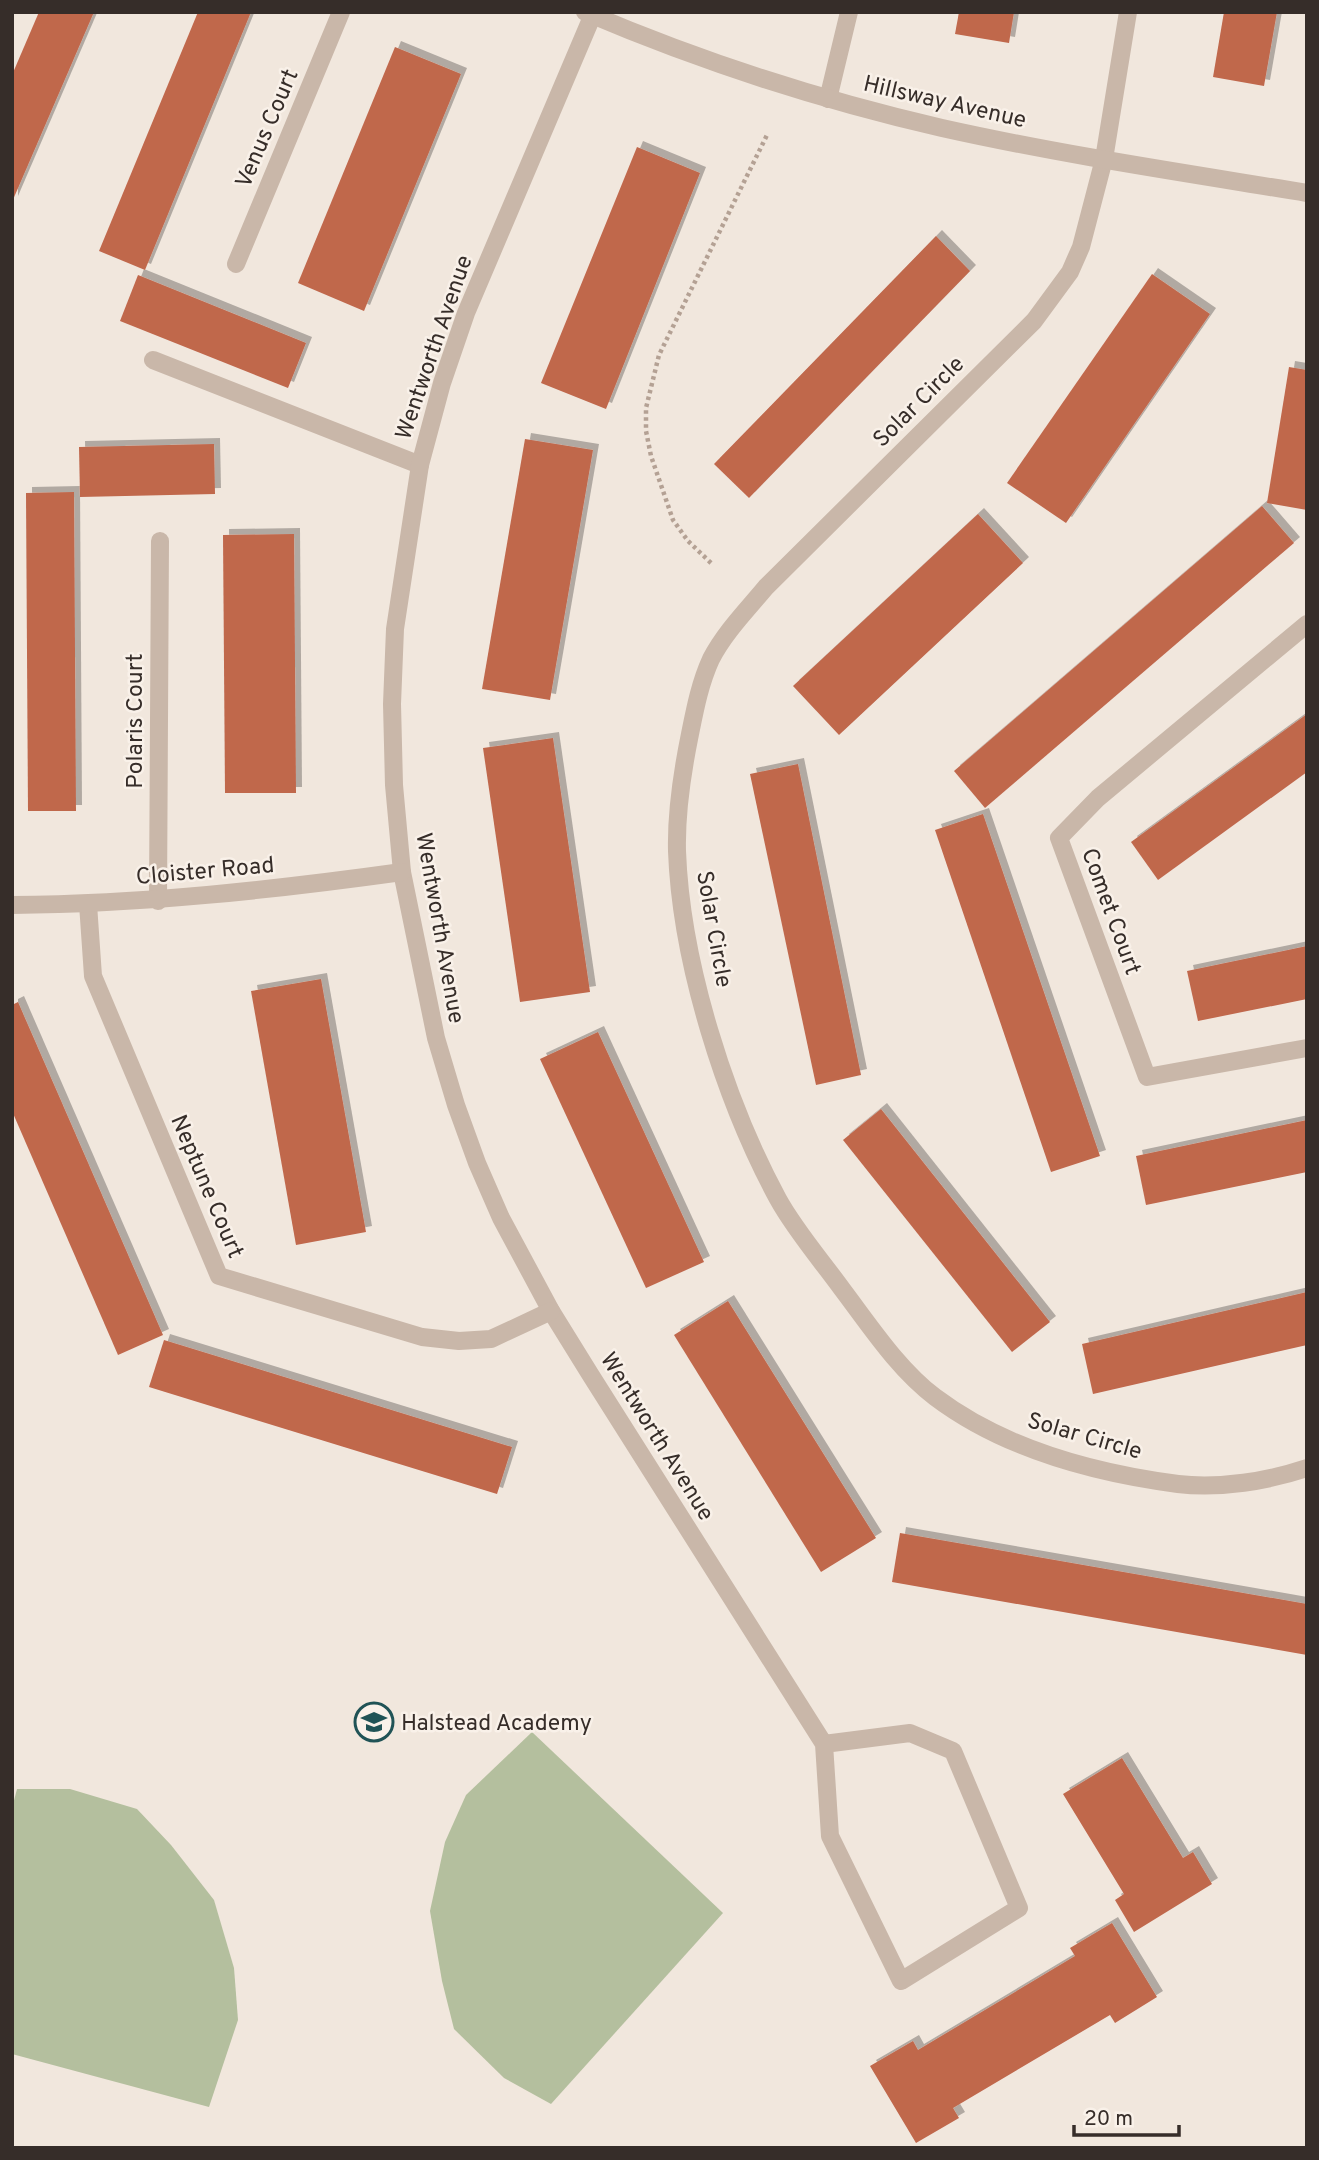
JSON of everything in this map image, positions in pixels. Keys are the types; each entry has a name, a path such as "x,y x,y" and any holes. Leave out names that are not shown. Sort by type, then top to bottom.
{"street":[{"name":"Venus Court","path":"236,264 341,12"},
{"path":"828,99 849,12"},
{"name":"Solar Circle","path":"1128,12 1104,159 1082,247 1060,289 1034,321 766,587 732,627 712,659 698,698 680,783 677,850 684,919 700,995 729,1089 743,1128 780,1202 883,1342 933,1396 973,1422 1034,1450 1106,1470 1181,1484 1216,1484 1281,1477 1307,1468"},
{"name":"Hillsway Avenue","path":"590,13 720,64 828,99 941,128 1307,193"},
{"name":"Wentworth Avenue","path":"590,13 466,313 442,383 420,465 395,629 392,704 394,785 402,872 436,1038 456,1105 501,1218 551,1311 824,1744 830,1836 901,1981 1018,1908 953,1751 910,1733 824,1744"},
{"path":"153,360 420,465"},
{"name":"Polaris Court","path":"158,901 160,541"},
{"name":"Comet Court","path":"1307,624 1098,798 1059,838 1147,1077 1307,1048"},
{"name":"Cloister Road","path":"12,905 158,901 402,872"},
{"name":"Neptune Court","path":"88,904 93,976 219,1276 422,1337 459,1341 491,1339 551,1311"}],"path":[{"path":"711,563 688,541 673,520 651,456 646,431 646,408 659,355 768,134"}],"green space":[{"path":"532,1732 723,1913 551,2104 504,2078 454,2029 442,1981 430,1911 445,1842 466,1795"},
{"path":"17,1789 70,1789 137,1809 171,1845 214,1900 234,1968 238,2020 209,2107 12,2054 12,1808"}],"building":[{"path":"39,12 94,12 12,202 12,75"},
{"path":"198,12 251,12 145,270 99,251"},
{"path":"959,12 1014,12 1009,43 955,34"},
{"path":"1224,12 1277,12 1264,86 1213,77"},
{"path":"395,47 461,74 364,311 298,283"},
{"path":"637,147 700,173 606,409 541,383"},
{"path":"936,236 970,271 749,498 714,464"},
{"path":"1152,274 1210,314 1066,523 1007,483"},
{"path":"138,275 306,343 288,388 120,321"},
{"path":"1289,367 1307,370 1307,510 1267,503"},
{"path":"525,439 593,450 550,700 482,689"},
{"path":"214,444 215,494 80,497 79,447"},
{"path":"74,492 76,811 28,811 26,493"},
{"path":"1262,506 1294,543 985,808 954,771"},
{"path":"978,514 1023,563 839,735 793,686"},
{"path":"294,534 296,793 225,793 223,535"},
{"path":"1307,714 1307,772 1158,880 1131,842"},
{"path":"553,738 590,992 520,1002 483,748"},
{"path":"798,764 861,1075 816,1085 750,774"},
{"path":"983,814 1100,1156 1051,1172 935,830"},
{"path":"1307,946 1307,999 1198,1021 1187,971"},
{"path":"321,979 366,1232 296,1245 251,991"},
{"path":"18,1002 163,1335 118,1355 12,1111 12,1005"},
{"path":"598,1032 704,1262 646,1288 540,1059"},
{"path":"881,1109 1050,1322 1012,1352 843,1140"},
{"path":"1307,1120 1307,1172 1146,1205 1136,1156"},
{"path":"1307,1292 1307,1345 1093,1394 1082,1344"},
{"path":"728,1301 876,1538 821,1572 674,1335"},
{"path":"164,1340 512,1447 497,1494 149,1387"},
{"path":"900,1533 1307,1604 1307,1655 892,1582"},
{"path":"1122,1758 1183,1858 1193,1852 1212,1884 1134,1932 1115,1900 1124,1894 1063,1794"},
{"path":"1112,1923 1157,1997 1115,2023 1110,2015 953,2108 959,2118 916,2143 870,2066 913,2041 918,2050 1075,1956 1070,1948"}],"place":[{"name":"Halstead Academy","path":"374,1722"}]}
